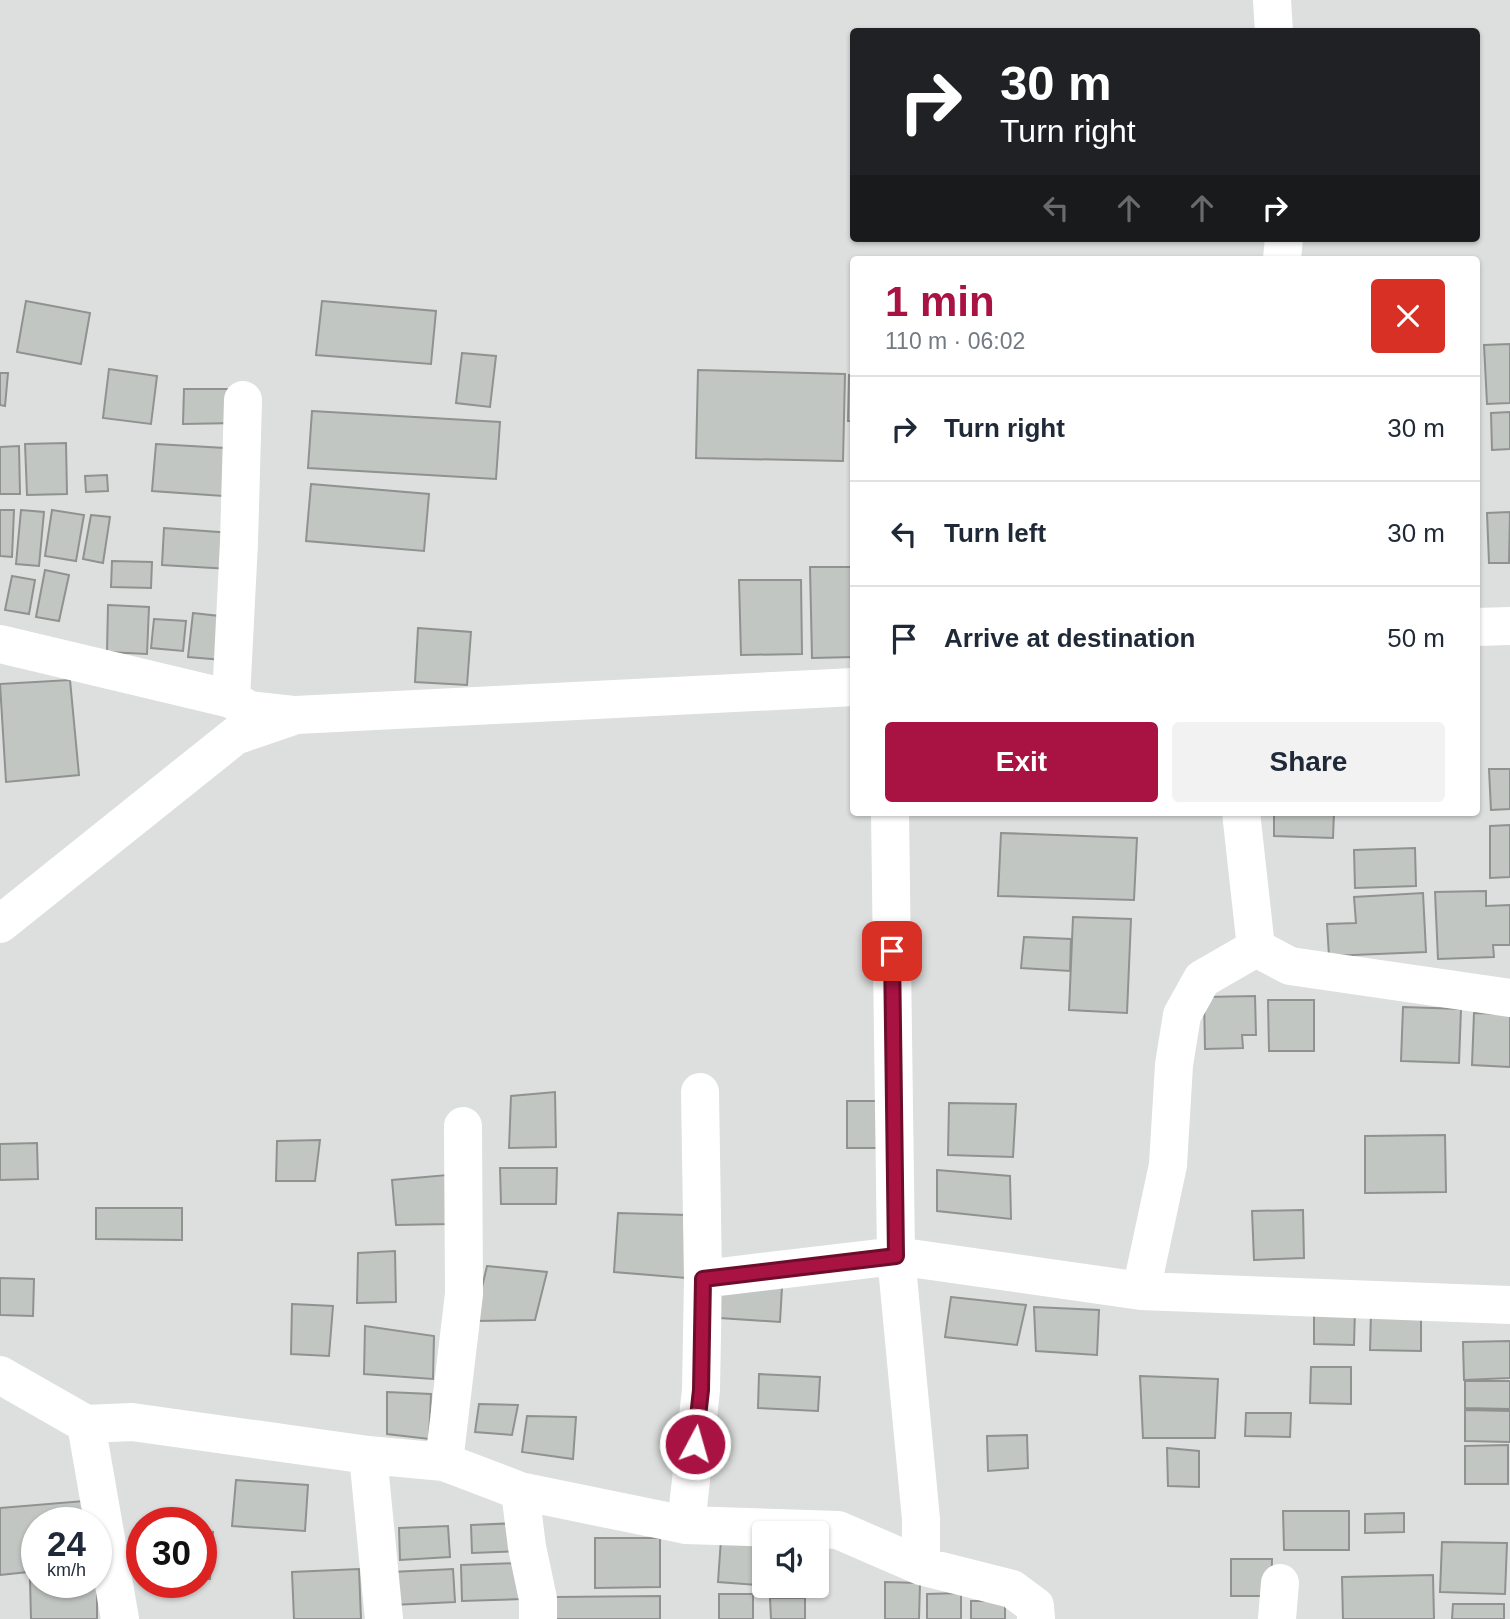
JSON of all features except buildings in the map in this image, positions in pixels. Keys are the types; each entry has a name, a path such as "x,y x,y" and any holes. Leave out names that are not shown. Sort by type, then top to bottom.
{"street":[{"path":"1272,0 1274,28"},
{"path":"231,699 240,542 243,400"},
{"path":"1480,627 1510,626"},
{"path":"0,644 231,699 249,710 296,715 850,687"},
{"path":"0,924 235,736 296,715"},
{"path":"890,816 896,1256 921,1519 921,1566"},
{"path":"1241,816 1256,948"},
{"path":"1141,1291 1168,1164 1174,1065 1182,1015 1202,979 1256,948"},
{"path":"1256,948 1290,966 1510,998"},
{"path":"686,1525 701,1390 703,1279 700,1092"},
{"path":"444,1462 464,1294 463,1126"},
{"path":"703,1279 896,1256 1141,1291 1510,1305"},
{"path":"0,1375 86,1424 132,1422 368,1455 444,1462 520,1491 686,1525 838,1530 921,1566 1012,1589 1035,1606 1036,1619"},
{"path":"86,1424 120,1619"},
{"path":"368,1455 384,1619"},
{"path":"520,1491 527,1547 538,1600 538,1619"}],"route":[{"path":"695,1444 701,1390 703,1279 896,1256 892,951"}]}
